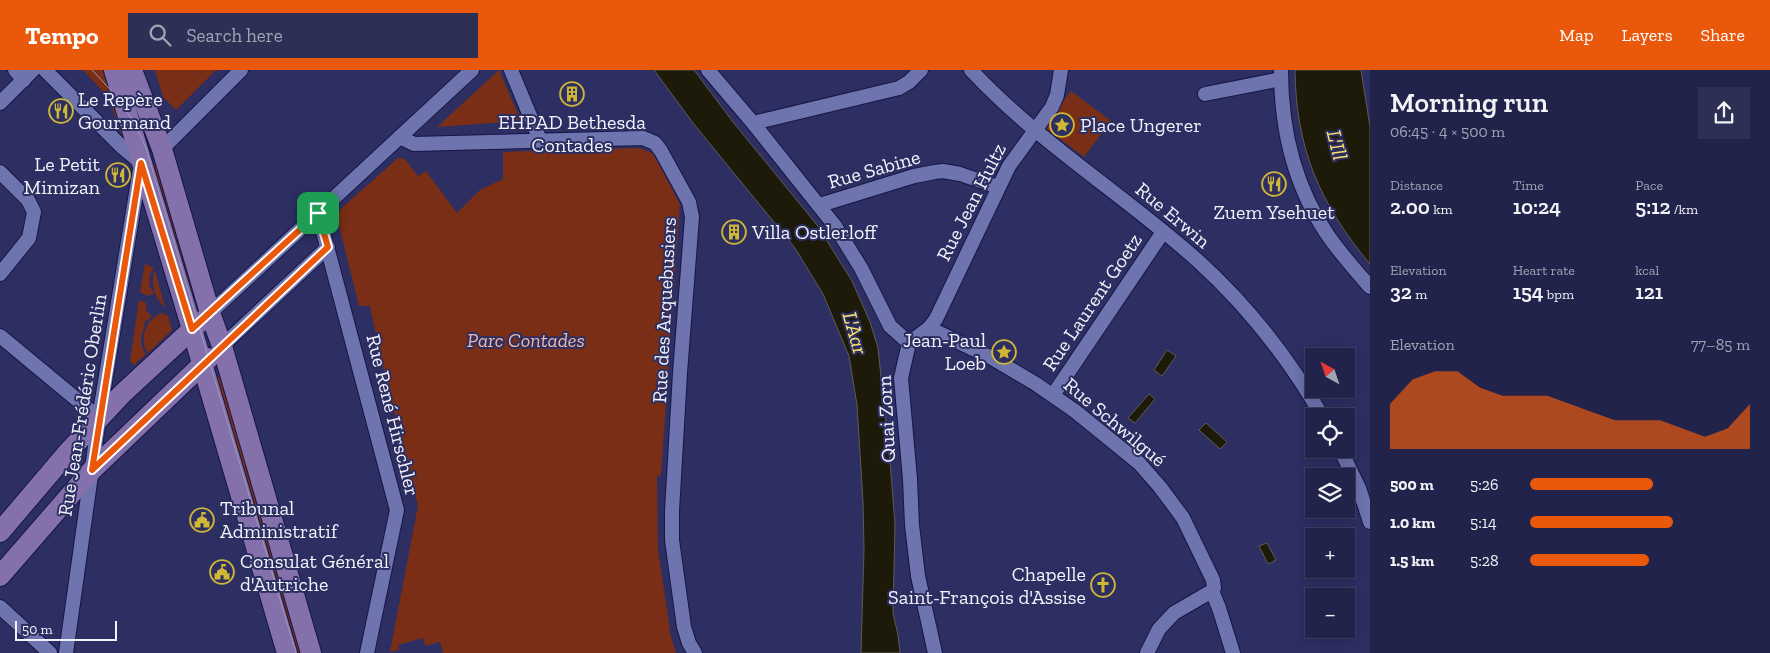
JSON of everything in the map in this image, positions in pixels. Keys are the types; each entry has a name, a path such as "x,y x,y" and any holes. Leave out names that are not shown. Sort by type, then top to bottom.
{"main road":[{"path":"114,70 287,653"},
{"path":"132,70 162,149 312,653"},
{"path":"0,532 122,394 210,313"},
{"path":"0,576 92,470 222,346"}],"street":[{"path":"45,70 122,147 141,163"},
{"path":"162,149 241,70"},
{"path":"210,313 472,70"},
{"path":"511,70 540,140"},
{"path":"708,70 820,205 853,254 890,326 909,343 930,328"},
{"path":"753,123 899,88 909,82 921,70"},
{"name":"Rue Erwin","path":"971,70 1035,130 1164,232 1220,282 1255,320 1297,375 1317,408"},
{"name":"Rue Jean Hultz","path":"930,328 1009,166 1052,107 1057,95 1061,70"},
{"path":"0,103 24,73"},
{"path":"1205,94 1281,74 1287,137 1294,166 1302,187 1329,237 1370,287"},
{"name":"Rue des Arquebusiers","path":"400,137 414,144 636,138 650,140 661,151 689,202 692,217 680,373 672,540 684,627 689,644 695,653"},
{"name":"Rue Jean-Frédéric Oberlin","path":"66,653 99,418 141,163"},
{"name":"Rue Sabine","path":"820,205 914,176 943,171 960,174 998,187"},
{"path":"0,172 28,200 34,212 29,238 0,274"},
{"name":"Rue René Hirschler","path":"318,213 396,510 367,653"},
{"name":"Rue Laurent Goetz","path":"1053,395 1164,232"},
{"path":"222,346 328,247"},
{"name":"Rue Schwilgué","path":"930,328 992,358 1053,395 1139,463 1160,487 1183,518 1192,534 1214,580 1212,592 1233,653"},
{"path":"0,336 99,418"},
{"name":"Quai Zorn","path":"909,343 901,378 912,525 918,576 935,653"},
{"path":"1344,458 1359,488 1370,522"},
{"path":"1147,653 1159,629 1174,613 1212,592"},
{"path":"0,607 50,653"}],"green space":[{"path":"83,70 109,70 129,140 123,140 109,98"},
{"path":"155,70 216,70 176,110 163,97"},
{"path":"499,70 521,121 437,127"},
{"path":"1071,91 1111,121 1084,157 1044,127"},
{"name":"Parc Contades","path":"639,148 652,153 680,204 661,475 657,476 658,550 671,637 676,653 443,653 440,642 425,646 423,638 398,645 399,650 390,652 418,506 381,359 370,306 359,306 336,213 398,158 405,159 418,176 426,171 457,213 480,190 503,179 503,152"},
{"path":"159,164 196,289 188,298 150,167"},
{"path":"145,264 154,268 149,276 150,283 148,284 154,293 148,296 140,292"},
{"path":"155,271 165,307 159,301 154,290 153,275"},
{"path":"139,300 146,303 146,310 151,315 144,324 141,337 141,344 146,354 134,365 130,361"},
{"path":"162,313 168,316 172,330 148,353 144,344 144,333 151,320"},
{"path":"221,375 303,653 294,653 213,382"}],"water":[{"name":"L'Aar","path":"654,70 694,70 733,122 817,225 852,281 870,322 878,348 890,462 895,523 893,613 900,653 861,653 864,549 857,405 849,356 823,294 795,248 693,123"},
{"name":"L'Ill","path":"1295,70 1361,70 1370,127 1370,264 1352,242 1337,219 1314,174 1300,125 1296,99"},
{"path":"1167,350 1176,356 1162,376 1154,370"},
{"path":"1149,394 1155,399 1135,423 1128,418"},
{"path":"1206,423 1227,442 1220,449 1199,430"},
{"path":"1267,543 1276,560 1268,564 1259,546"}],"tram line":[{"path":"92,70 123,106 146,148 296,653"}],"place":[{"name":"EHPAD Bethesda Contades","path":"572,94"},
{"name":"Le Repère Gourmand","path":"61,111"},
{"name":"Place Ungerer","path":"1062,125"},
{"name":"Le Petit Mimizan","path":"118,175"},
{"name":"Zuem Ysehuet","path":"1274,184"},
{"name":"Villa Ostlerloff","path":"734,232"},
{"name":"Jean-Paul Loeb","path":"1004,352"},
{"name":"Tribunal Administratif","path":"202,520"},
{"name":"Consulat Général d'Autriche","path":"222,572"},
{"name":"Chapelle Saint-François d'Assise","path":"1103,585"}],"route":[{"path":"141,163 192,329 318,213 328,247 92,470 141,163"}]}
